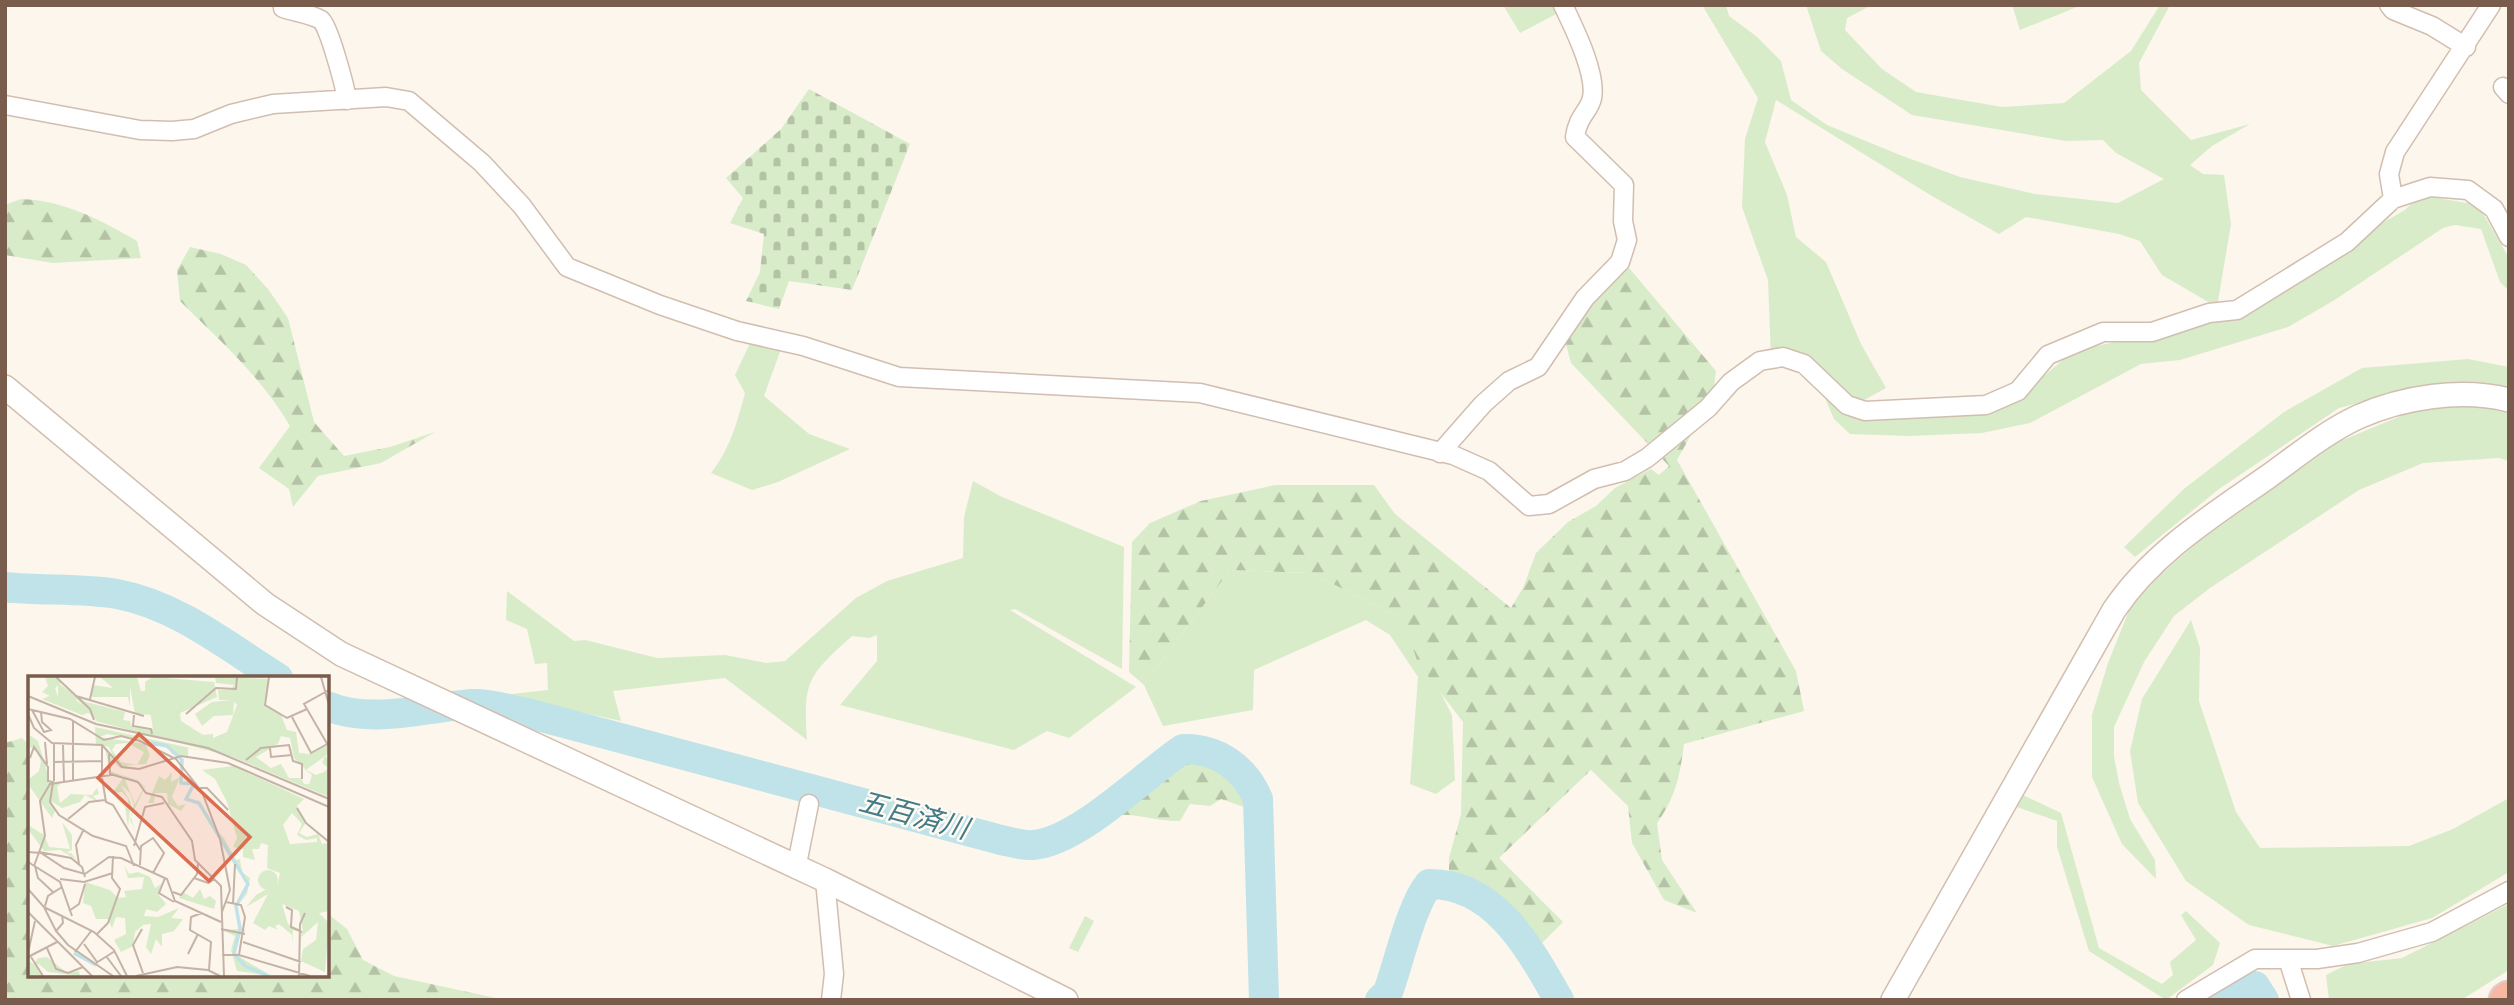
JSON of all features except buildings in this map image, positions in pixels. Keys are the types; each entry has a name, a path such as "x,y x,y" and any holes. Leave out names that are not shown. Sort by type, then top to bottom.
{"street":[{"path":"283,5 283,8 322,21 330,33 332,53 342,72 347,100"},
{"path":"1440,453 1483,404 1509,381 1538,367 1585,298 1623,256 1628,240 1623,221 1625,185 1576,137 1578,119 1592,102 1593,82 1563,5"},
{"path":"2389,5 2393,10 2431,26 2466,47"},
{"path":"2393,199 2389,174 2395,152 2491,5"},
{"path":"5,105 140,131 172,131 194,129 231,114 273,104 386,97 409,101 482,163 522,206 567,267 660,305 737,331 803,346 899,377 1200,393 1440,453 1489,471 1529,506 1549,504 1594,480 1625,471 1647,458 1708,408 1731,382 1760,361 1783,357 1804,364 1847,405 1865,411 1986,405 2018,391 2048,355 2103,332 2152,332 2209,313 2237,310 2347,242 2393,199 2430,187 2468,190 2494,209 2509,237"},
{"path":"5,387 285,618 341,654 466,715 796,869 825,880 1066,1000"},
{"path":"1893,1000 2114,610 2134,580 2158,556 2326,435 2357,417 2421,399 2473,395 2509,400"},
{"path":"796,869 809,804"},
{"path":"825,880 834,974 831,1000"},
{"path":"2186,1000 2255,959 2317,959 2358,953 2432,932 2509,891"},
{"path":"2288,958 2301,1000"}],"green space":[{"path":"1503,5 1556,5 1560,12 1520,33"},
{"path":"1702,5 1726,5 1729,16 1756,36 1781,61 1791,100 1827,125 1960,177 2035,194 2118,203 2164,179 2116,153 2103,140 2066,141 1912,115 1842,69 1821,51 1806,5 1872,5 1847,18 1845,30 1882,69 1916,92 2002,107 2064,103 2131,51 2160,5 2170,5 2139,63 2141,90 2191,140 2250,124 2212,146 2190,165 2203,174 2224,175 2231,224 2217,307 2162,275 2140,241 2119,234 2026,217 1999,234 1776,100 1765,142 1787,195 1796,237 1826,262 1861,344 1886,388 1855,405 1807,362 1771,359 1768,280 1742,207 1745,139 1758,98"},
{"path":"2012,5 2082,5 2020,30"},
{"path":"809,89 910,144 852,290 789,281 779,309 746,301 760,272 764,234 730,223 743,198 726,178 781,129"},
{"path":"2420,195 2478,205 2509,258 2509,291 2500,282 2481,229 2455,225 2443,228 2333,301 2288,327 2180,360 2141,364 2030,423 1982,433 1909,436 1850,434 1834,419 1819,384 1847,413 1883,420 1984,414 2015,400 2075,350 2242,317 2343,255 2377,226 2405,210"},
{"path":"21,199 67,207 96,219 137,241 141,258 53,263 5,255 5,205"},
{"path":"190,247 221,254 246,265 268,289 288,318 314,422 344,456 390,447 435,432 381,463 318,476 293,507 289,489 259,468 290,426 253,375 180,301 177,270"},
{"path":"1624,262 1716,371 1713,396 1677,460 1796,671 1804,711 1684,744 1676,785 1669,804 1657,823 1662,860 1697,913 1664,900 1632,843 1628,806 1591,770 1499,858 1563,922 1538,947 1496,899 1449,877 1449,858 1461,814 1463,722 1418,663 1403,619 1311,573 1230,570 1144,685 1129,672 1132,542 1150,523 1201,501 1275,485 1374,485 1395,514 1511,608 1523,588 1536,553 1568,522 1596,506 1615,488 1651,469 1659,475 1669,466 1571,363 1564,337"},
{"path":"751,341 781,349 764,396 809,434 850,449 778,482 752,490 711,473 728,445 739,415 745,393 735,375"},
{"path":"2468,359 2509,367 2509,390 2399,393 2339,408 2219,489 2135,557 2124,547 2185,488 2284,412 2362,368"},
{"path":"2489,405 2509,412 2509,461 2499,458 2423,463 2359,490 2210,588 2174,616 2144,662 2114,727 2114,756 2119,783 2130,819 2155,860 2156,879 2122,844 2092,777 2092,715 2108,663 2130,608 2157,578 2198,542 2338,442 2420,408"},
{"path":"973,481 1002,497 1124,547 1122,669 1015,609 1010,610 1136,687 1069,738 1047,731 1014,750 840,705 877,661 877,635 869,638 852,636 817,671 808,691 806,704 807,740 725,678 613,691 621,721 504,695 548,690 547,663 535,664 527,629 506,620 507,591 574,641 585,640 657,658 725,655 766,663 785,661 856,598 887,581 963,558 964,517"},
{"path":"1230,570 1311,573 1403,619 1452,715 1455,780 1436,794 1410,784 1418,677 1390,635 1366,620 1254,670 1253,710 1163,726 1144,685"},
{"path":"5,580 101,585 138,592 191,614 287,676 256,676 163,618 114,604 5,603"},
{"path":"2191,620 2200,648 2199,701 2236,812 2260,848 2409,846 2453,829 2509,798 2509,872 2432,918 2333,946 2249,925 2186,881 2138,803 2130,751 2142,699"},
{"path":"329,699 340,705 414,705 438,714 365,721 329,712"},
{"path":"22,738 28,744 28,977 329,977 329,915 347,929 363,960 394,976 505,1000 5,1000 5,743"},
{"path":"1196,755 1235,779 1249,795 1244,807 1221,799 1210,806 1190,804 1180,821 1115,815 1127,796 1149,777 1174,762"},
{"path":"2023,795 2061,813 2099,948 2162,984 2173,975 2170,962 2196,940 2181,915 2186,911 2220,943 2213,965 2166,1000 2089,951 2057,847 2057,821 2014,806"},
{"path":"2509,904 2509,970 2461,1000 2329,1000 2326,975 2348,964 2402,958"},
{"path":"1085,916 1094,921 1078,952 1069,948"},
{"path":"2260,974 2278,1000 2204,1000 2228,984"}],"waterway":[{"name":"五百済川","path":"5,587 103,592 139,599 201,628 275,676"},
{"name":"五百済川","path":"329,707 381,715 473,704 493,706 1001,840 1029,845 1051,841 1090,820 1183,749 1207,752 1238,769 1258,799 1264,1000"},
{"name":"五百済川","path":"1380,1000 1388,992 1411,920 1429,884 1452,887 1473,895 1491,907 1523,941 1559,1000"},
{"name":"五百済川","path":"2221,1000 2255,986 2264,1000"}]}
